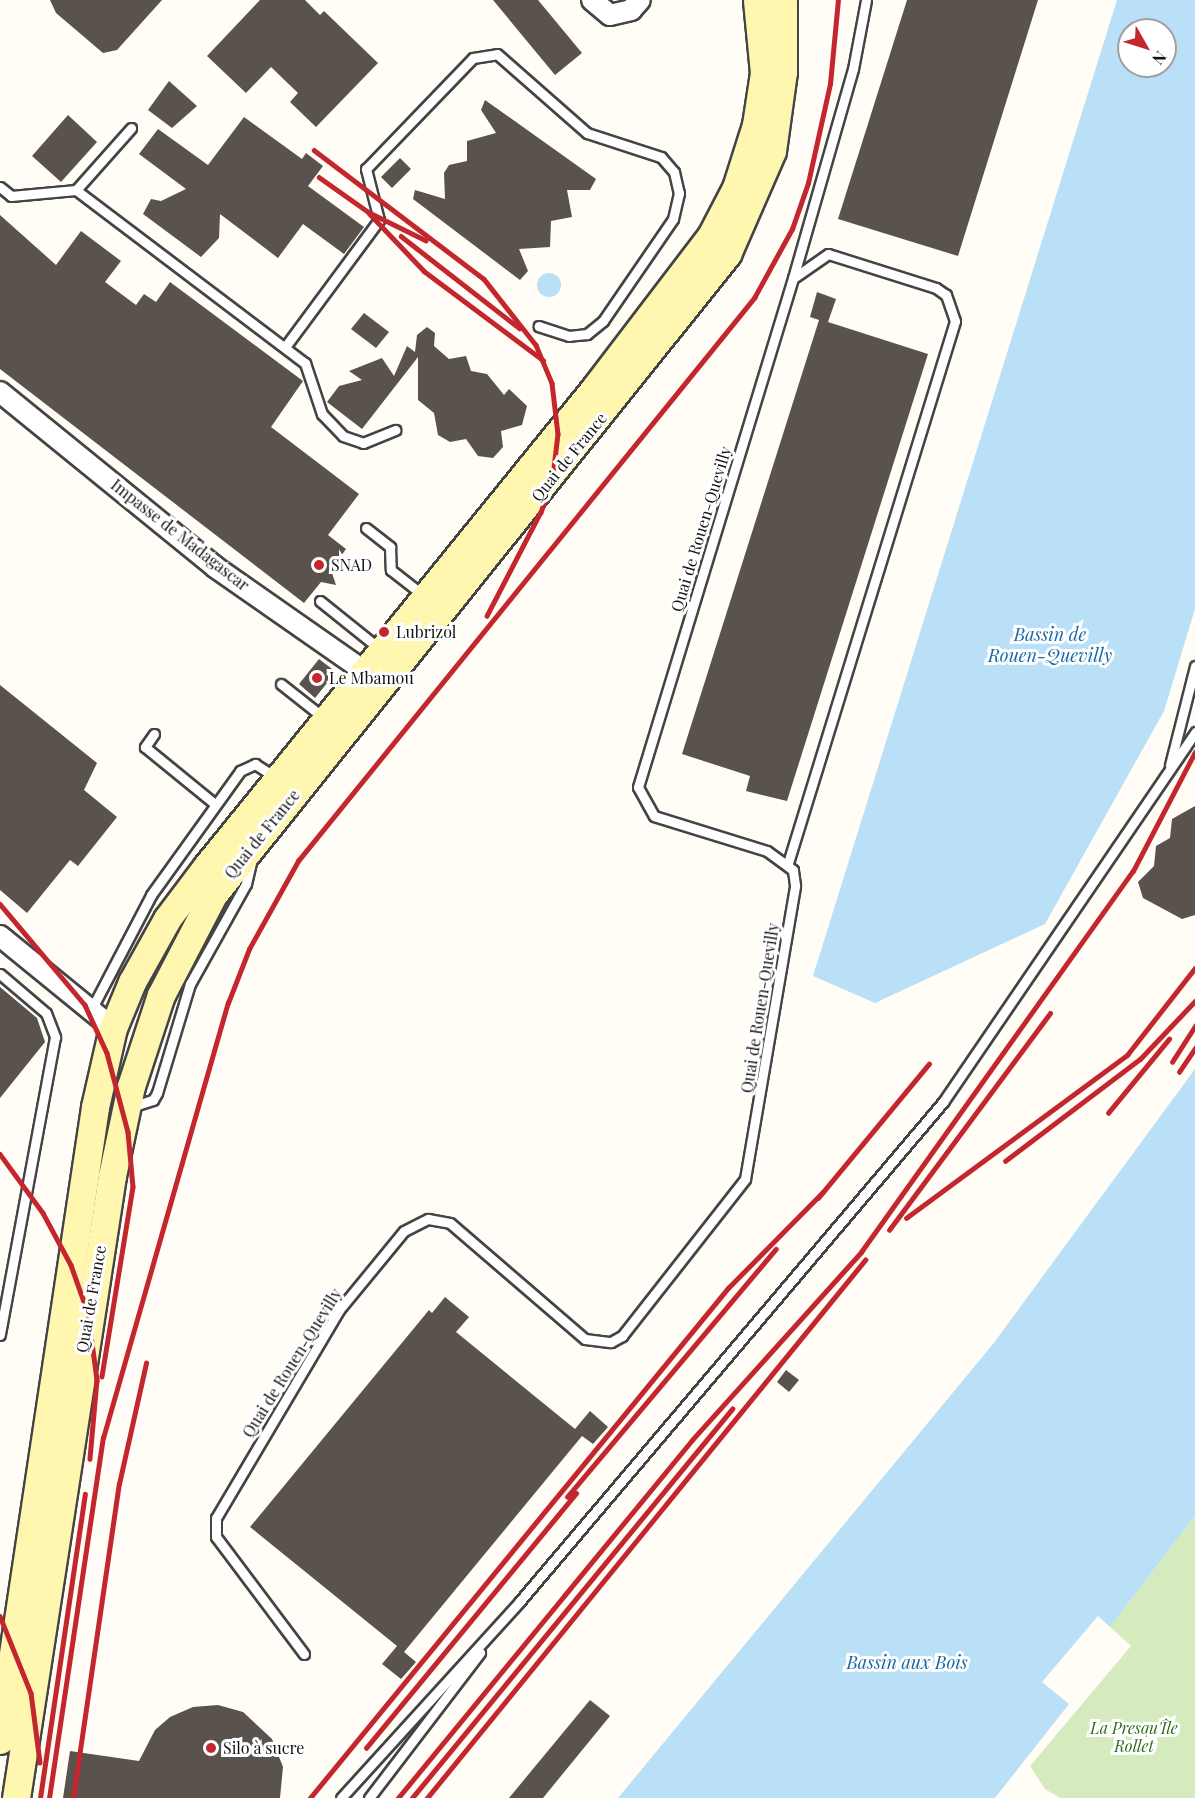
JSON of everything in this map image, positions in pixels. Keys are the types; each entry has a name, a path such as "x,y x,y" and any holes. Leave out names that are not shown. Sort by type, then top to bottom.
{"main road":[{"name":"Quai de France","path":"0,1740 95,1107 113,1028 167,919 277,778 669,295 725,212 756,125 764,73 757,0"},
{"name":"Quai de France","path":"16,1798 99,1256 126,1108 148,1028 199,917 251,848 727,254 747,219 772,151 783,72 783,0"},
{"path":"99,1256 92,1217 118,1059 113,1028 131,1034 148,1028"}],"street":[{"path":"592,0 610,15 631,10 640,0"},
{"name":"Impasse de Madagascar","path":"0,392 215,567 364,671"},
{"path":"0,936 113,1028"}],"lane":[{"name":"Quai de Rouen-Quevilly","path":"304,1654 214,1528 339,1310 413,1223 441,1220 585,1339 596,1343 622,1336 745,1179 795,885 788,863 767,850 654,816 638,787 854,69 866,0"},
{"path":"285,347 379,220 366,169 473,57 497,54 587,133 662,157 674,171 680,193 673,219 603,321 587,334 568,336 539,326"},
{"path":"76,190 130,128"},
{"path":"0,187 11,196 76,190 285,347 312,372 322,414 343,436 363,443 396,430"},
{"path":"788,863 955,321 946,295 936,288 828,254 793,278"},
{"path":"366,528 390,547 391,570 425,597"},
{"path":"320,601 381,651"},
{"path":"1168,770 1195,666"},
{"path":"281,684 326,719"},
{"path":"341,1798 520,1600 943,1102 1195,732"},
{"path":"154,734 145,747 215,804"},
{"path":"91,1010 151,895 215,804 246,765 255,764 277,778"},
{"path":"126,1108 153,1100 157,1093 189,984 251,873 251,848"},
{"path":"0,974 46,1013 55,1037 0,1335"},
{"path":"369,1798 520,1600"}],"green space":[{"name":"La Presqu'Île Rollet","path":"1195,1516 1195,1798 1060,1798 1045,1789 1030,1766 1131,1646 1110,1627"}],"water":[{"name":"Bassin de Rouen-Quevilly","path":"1117,0 1195,0 1195,609 1164,711 1045,924 875,1003 813,976"},
{"path":"549,273 554,274 560,280 560,290 554,296 549,297 544,296 538,290 537,285 538,280 544,274"},
{"name":"Bassin aux Bois","path":"1195,1069 1195,1516 1110,1627 1098,1616 1042,1682 1069,1704 995,1798 618,1798 993,1344"}],"building":[{"path":"50,0 162,0 117,50 103,53 56,13"},
{"path":"260,0 305,0 320,15 324,11 378,63 316,127 290,102 298,93 271,67 246,93 207,56"},
{"path":"493,0 538,0 582,53 555,75"},
{"path":"907,0 1038,0 958,256 838,219"},
{"path":"169,81 197,106 172,128 148,110"},
{"path":"485,100 596,179 590,190 567,190 572,217 551,221 550,247 519,249 528,271 520,280 413,199 415,190 445,199 444,173 449,165 467,161 467,141 496,133 481,110"},
{"path":"68,115 97,142 61,182 32,156"},
{"path":"244,117 302,159 306,153 323,166 308,186 364,227 344,254 303,224 278,258 220,214 219,238 201,257 143,214 151,199 161,201 186,189 139,154 158,129 208,165"},
{"path":"400,158 411,169 392,188 381,177"},
{"path":"0,215 56,265 81,231 121,261 105,282 136,305 144,294 156,302 170,282 303,381 271,427 359,494 328,535 346,549 331,570 336,585 321,582 304,603 0,369"},
{"path":"817,292 836,299 828,322 928,354 787,801 746,791 750,776 682,754 819,320 810,317"},
{"path":"364,313 389,332 376,348 351,329"},
{"path":"427,327 435,333 434,346 449,359 466,356 471,371 487,374 504,395 509,389 527,406 522,425 501,431 503,447 493,458 478,456 466,439 450,442 438,435 434,413 418,400 418,357 362,429 327,402 339,386 362,380 349,371 382,358 394,376 407,346 415,352 417,335"},
{"name":"Le Mbamou","path":"319,659 336,672 315,698 299,684"},
{"path":"0,685 97,763 84,790 117,817 78,866 70,860 27,913 0,890"},
{"path":"1195,806 1195,915 1182,919 1143,898 1138,882 1154,866 1156,846 1170,838 1172,819"},
{"path":"0,987 37,1018 45,1042 0,1098"},
{"path":"445,1297 469,1317 456,1332 575,1429 590,1411 608,1427 593,1444 582,1436 404,1652 416,1662 401,1679 382,1664 397,1646 250,1527 429,1310 432,1313"},
{"path":"786,1370 799,1380 789,1392 777,1382"},
{"path":"590,1700 610,1716 543,1798 509,1798"},
{"name":"Silo à sucre","path":"218,1705 243,1712 272,1739 283,1767 280,1798 63,1798 70,1751 139,1761 155,1730 170,1717 193,1707"}],"railway":[{"path":"49,1798 103,1438 228,1003 249,949 298,861 754,298 792,229 808,183 830,84 838,0"},
{"path":"314,150 484,279 536,345 552,383 558,434 553,476 541,512 487,616"},
{"path":"319,177 377,218"},
{"path":"426,241 369,213 424,271 543,360"},
{"path":"401,236 519,328"},
{"path":"398,1798 692,1440 861,1252 1133,871 1195,752"},
{"path":"0,904 85,1005 107,1053 128,1132 133,1187 102,1376"},
{"path":"906,1218 1127,1055 1195,968"},
{"path":"1005,1161 1140,1059 1195,1001"},
{"path":"889,1230 1050,1013"},
{"path":"1172,1062 1195,1026"},
{"path":"1108,1113 1169,1039"},
{"path":"1179,1072 1195,1048"},
{"path":"818,1198 929,1064"},
{"path":"0,1154 43,1213 71,1265 88,1313 97,1380 90,1459"},
{"path":"310,1798 728,1288 823,1192"},
{"path":"567,1497 776,1249"},
{"path":"427,1798 865,1260"},
{"path":"73,1798 119,1484 146,1363"},
{"path":"412,1798 732,1409"},
{"path":"366,1748 576,1493"},
{"path":"40,1798 85,1494"},
{"path":"0,1616 31,1693 40,1762"}],"place":[{"name":"SNAD","path":"319,565"},
{"name":"Lubrizol","path":"384,632"},
{"name":"Le Mbamou","path":"317,678"},
{"name":"Silo à sucre","path":"211,1748"}]}
